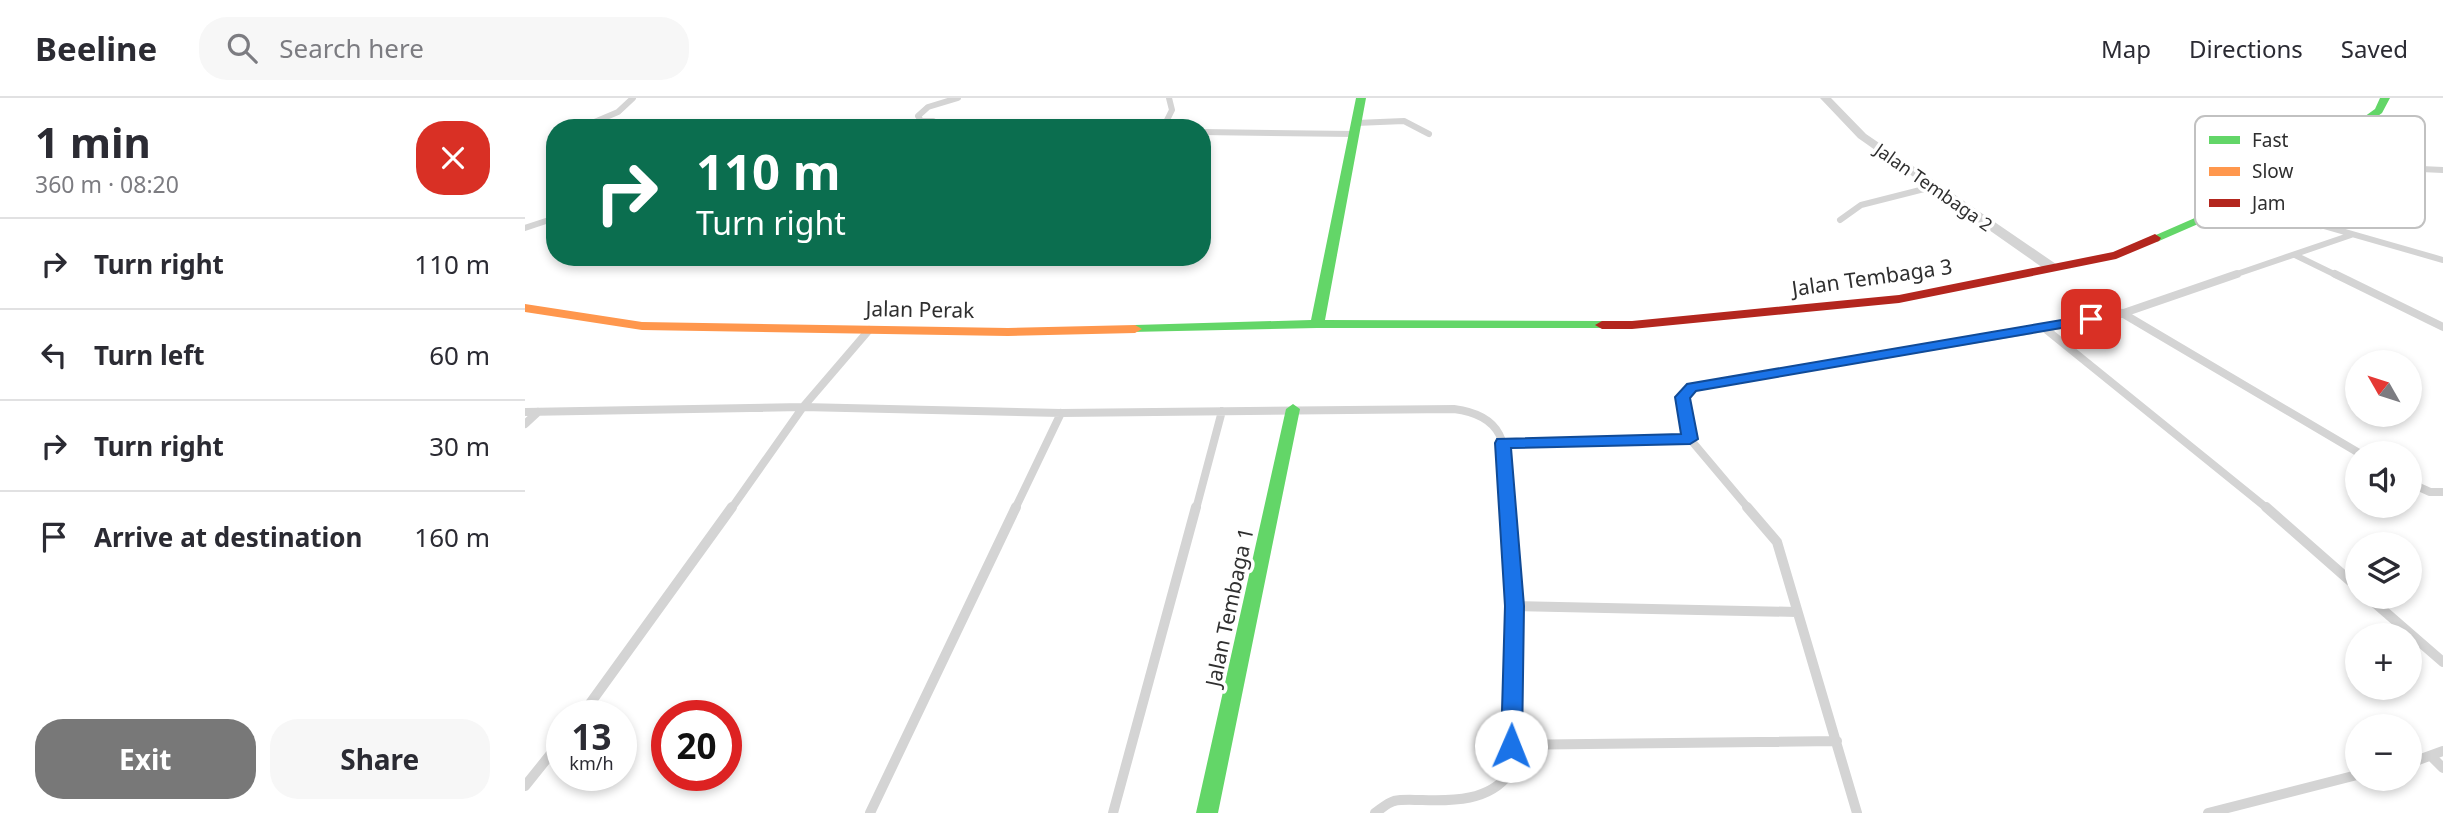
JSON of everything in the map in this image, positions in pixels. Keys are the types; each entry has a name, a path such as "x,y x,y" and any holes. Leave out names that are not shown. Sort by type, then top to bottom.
{"street":[{"path":"1317,324 1361,98"},
{"name":"Jalan Tembaga 2","path":"1825,98 1861,136 2051,267"},
{"name":"Jalan Tembaga 3","path":"2372,116 2385,98"},
{"name":"Jalan Tembaga 3","path":"1317,324 1632,325 1899,299 2116,255 2195,221"},
{"name":"Jalan Perak","path":"525,308 642,326 1008,332 1317,324"},
{"name":"Jalan Tembaga 1","path":"1207,813 1293,409"}],"lane":[{"path":"602,119 626,108 633,98"},
{"path":"920,119 918,116 928,107 958,98"},
{"path":"1169,98 1173,104 1173,115 1170,119"},
{"path":"1211,132 1355,128 1407,121 1419,124 1429,134"},
{"path":"2425,169 2443,170"},
{"path":"1840,220 1861,205 1932,187"},
{"path":"525,228 546,221"},
{"path":"2328,228 2443,260"},
{"path":"1857,813 1777,542 1690,439 1682,397 1692,387 2122,313 2351,235"},
{"path":"2295,255 2443,327"},
{"path":"2122,313 2345,445"},
{"path":"2043,327 2233,478 2345,576"},
{"path":"593,700 803,407 869,330"},
{"path":"525,412 803,407 1061,413 1293,409 1470,411 1495,423 1500,428 1503,443 1515,606 1509,774 1500,787 1480,796 1401,800 1381,807 1375,813"},
{"path":"1113,813 1222,411"},
{"path":"525,424 538,412"},
{"path":"870,813 1061,413"},
{"path":"1503,443 1690,439"},
{"path":"2422,489 2443,492"},
{"path":"1515,606 1797,612"},
{"path":"2382,609 2443,662"},
{"path":"1511,746 1837,741"},
{"path":"2437,754 2443,768"},
{"path":"525,786 546,760"},
{"path":"2208,813 2345,778"}],"traffic: fast":[{"path":"1317,324 1361,98"},
{"path":"2372,116 2379,111 2385,98"},
{"path":"2155,238 2195,221"},
{"path":"1135,329 1317,324 1602,325"},
{"path":"1207,813 1293,409"}],"traffic: slow":[{"path":"525,308 642,326 1008,332 1135,329"}],"traffic: jam":[{"path":"1602,325 1632,325 1899,299 2116,255 2155,238"}],"route":[{"path":"1511,746 1515,606 1503,443 1690,439 1682,397 1692,387 2091,319"}]}
